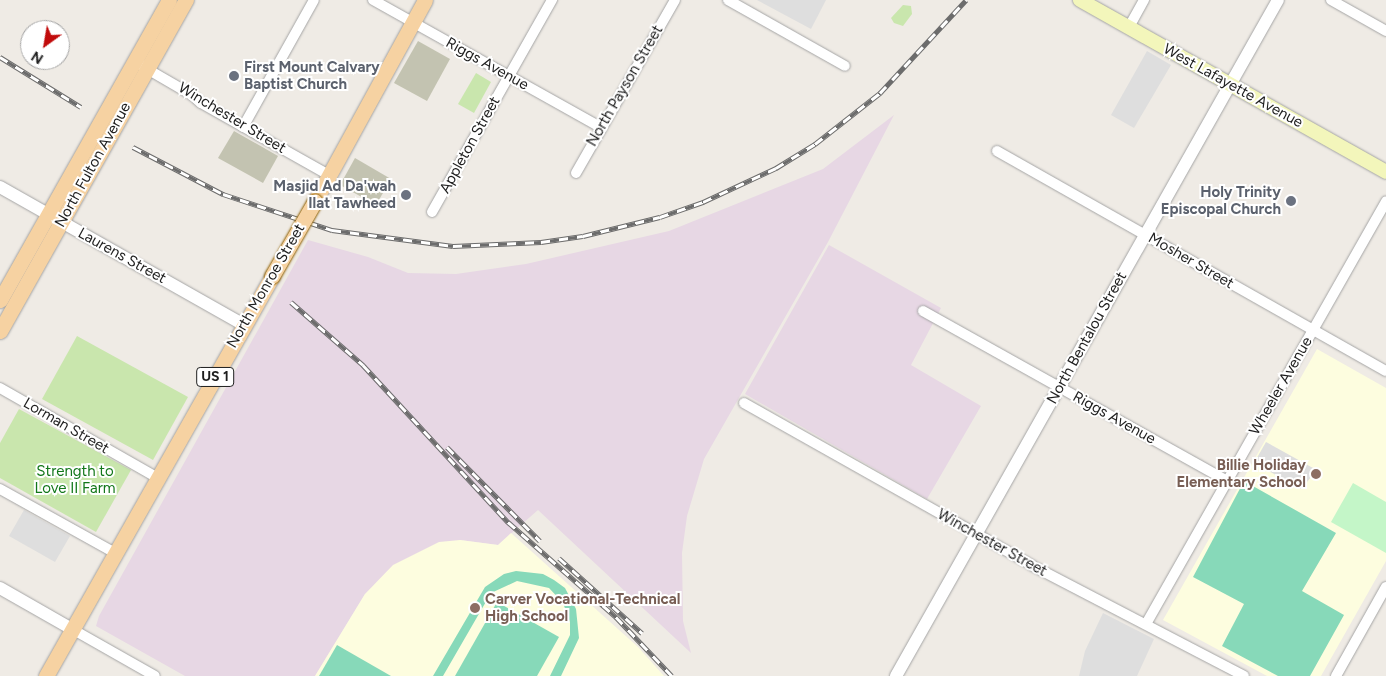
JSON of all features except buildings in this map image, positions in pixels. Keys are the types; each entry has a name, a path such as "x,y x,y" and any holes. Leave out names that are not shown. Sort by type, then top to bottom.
{"main road":[{"name":"North Fulton Avenue","path":"141,65 169,0"},
{"name":"North Fulton Avenue","path":"0,331 55,218 141,65 186,0"},
{"name":"North Monroe Street","path":"46,676 315,201 425,0"},
{"name":"West Lafayette Avenue","path":"1080,0 1386,172"},
{"name":"North Fulton Avenue","path":"0,300 55,218"}],"street":[{"path":"243,127 314,0"},
{"name":"Riggs Avenue","path":"373,0 602,128"},
{"name":"Appleton Street","path":"432,212 552,0"},
{"name":"North Payson Street","path":"576,173 675,0"},
{"path":"728,0 845,66"},
{"path":"1128,27 1144,0"},
{"name":"North Bentalou Street","path":"901,674 976,535 1278,0"},
{"path":"1331,0 1386,31"},
{"name":"Winchester Street","path":"141,65 243,127 329,175"},
{"name":"Mosher Street","path":"997,151 1386,371"},
{"name":"Laurens Street","path":"0,187 244,325"},
{"name":"Wheeler Avenue","path":"1146,624 1386,201"},
{"name":"Riggs Avenue","path":"923,310 1227,481"},
{"name":"Lorman Street","path":"0,388 158,478"},
{"name":"Winchester Street","path":"744,403 976,535 1244,676"},
{"path":"0,489 115,553"},
{"path":"1336,676 1386,587"},
{"path":"0,588 155,676"}],"shaded area":[{"path":"757,0 826,0 811,29"},
{"path":"418,41 450,59 427,101 394,83"},
{"path":"1147,51 1171,65 1134,128 1111,115"},
{"path":"894,115 828,242 704,459 687,516 682,553 683,621 691,653 538,510 498,545 460,540 365,594 315,676 185,676 96,626 99,616 308,240 368,257 408,273 456,274 526,264 669,231 823,169"},
{"path":"234,131 278,156 263,183 218,158"},
{"path":"355,158 391,179 376,205 340,185"},
{"path":"829,245 941,308 911,365 981,406 927,499 745,394"},
{"name":"Billie Holiday Elementary School","path":"1317,349 1386,388 1386,561 1321,676 1267,676 1163,620"},
{"path":"1266,442 1313,468 1312,476 1301,489 1254,463"},
{"path":"24,510 70,536 55,562 9,536"},
{"name":"Carver Vocational-Technical High School","path":"511,533 638,647 664,676 315,676 365,594 393,565 439,542 460,540 498,545"},
{"path":"1103,613 1154,639 1137,676 1079,676 1085,651"}],"green space":[{"path":"903,5 911,6 912,14 903,26 894,23 891,18"},
{"path":"476,73 491,82 474,113 458,104"},
{"path":"77,336 188,397 153,460 42,399"},
{"name":"Strength to Love II Farm","path":"19,409 131,470 96,532 0,478 0,443"},
{"path":"1244,481 1336,533 1302,591 1344,615 1310,676 1278,676 1222,646 1244,604 1193,577"},
{"path":"1353,483 1386,502 1386,553 1331,522"},
{"path":"516,571 543,574 554,580 565,588 576,609 579,638 561,676 550,676 570,635 570,622 563,603 549,588 517,581 491,593 443,676 433,676 485,587 504,574"},
{"path":"497,602 559,637 537,676 455,676"},
{"path":"337,645 391,676 319,676"}],"railway":[{"path":"133,147 223,194 332,230 453,246 541,242 583,236 660,217 703,202 776,168 815,144 880,93 966,0"},
{"path":"0,57 81,107"},
{"path":"291,302 363,365 508,522 616,617 672,676"},
{"path":"447,447 540,541"},
{"path":"559,558 642,633"}],"place":[{"name":"First Mount Calvary Baptist Church","path":"234,76"},
{"name":"Masjid Ad Da'wah Ilat Tawheed","path":"406,195"},
{"name":"Holy Trinity Episcopal Church","path":"1291,201"},
{"name":"Billie Holiday Elementary School","path":"1316,474"},
{"name":"Carver Vocational-Technical High School","path":"475,608"}]}
